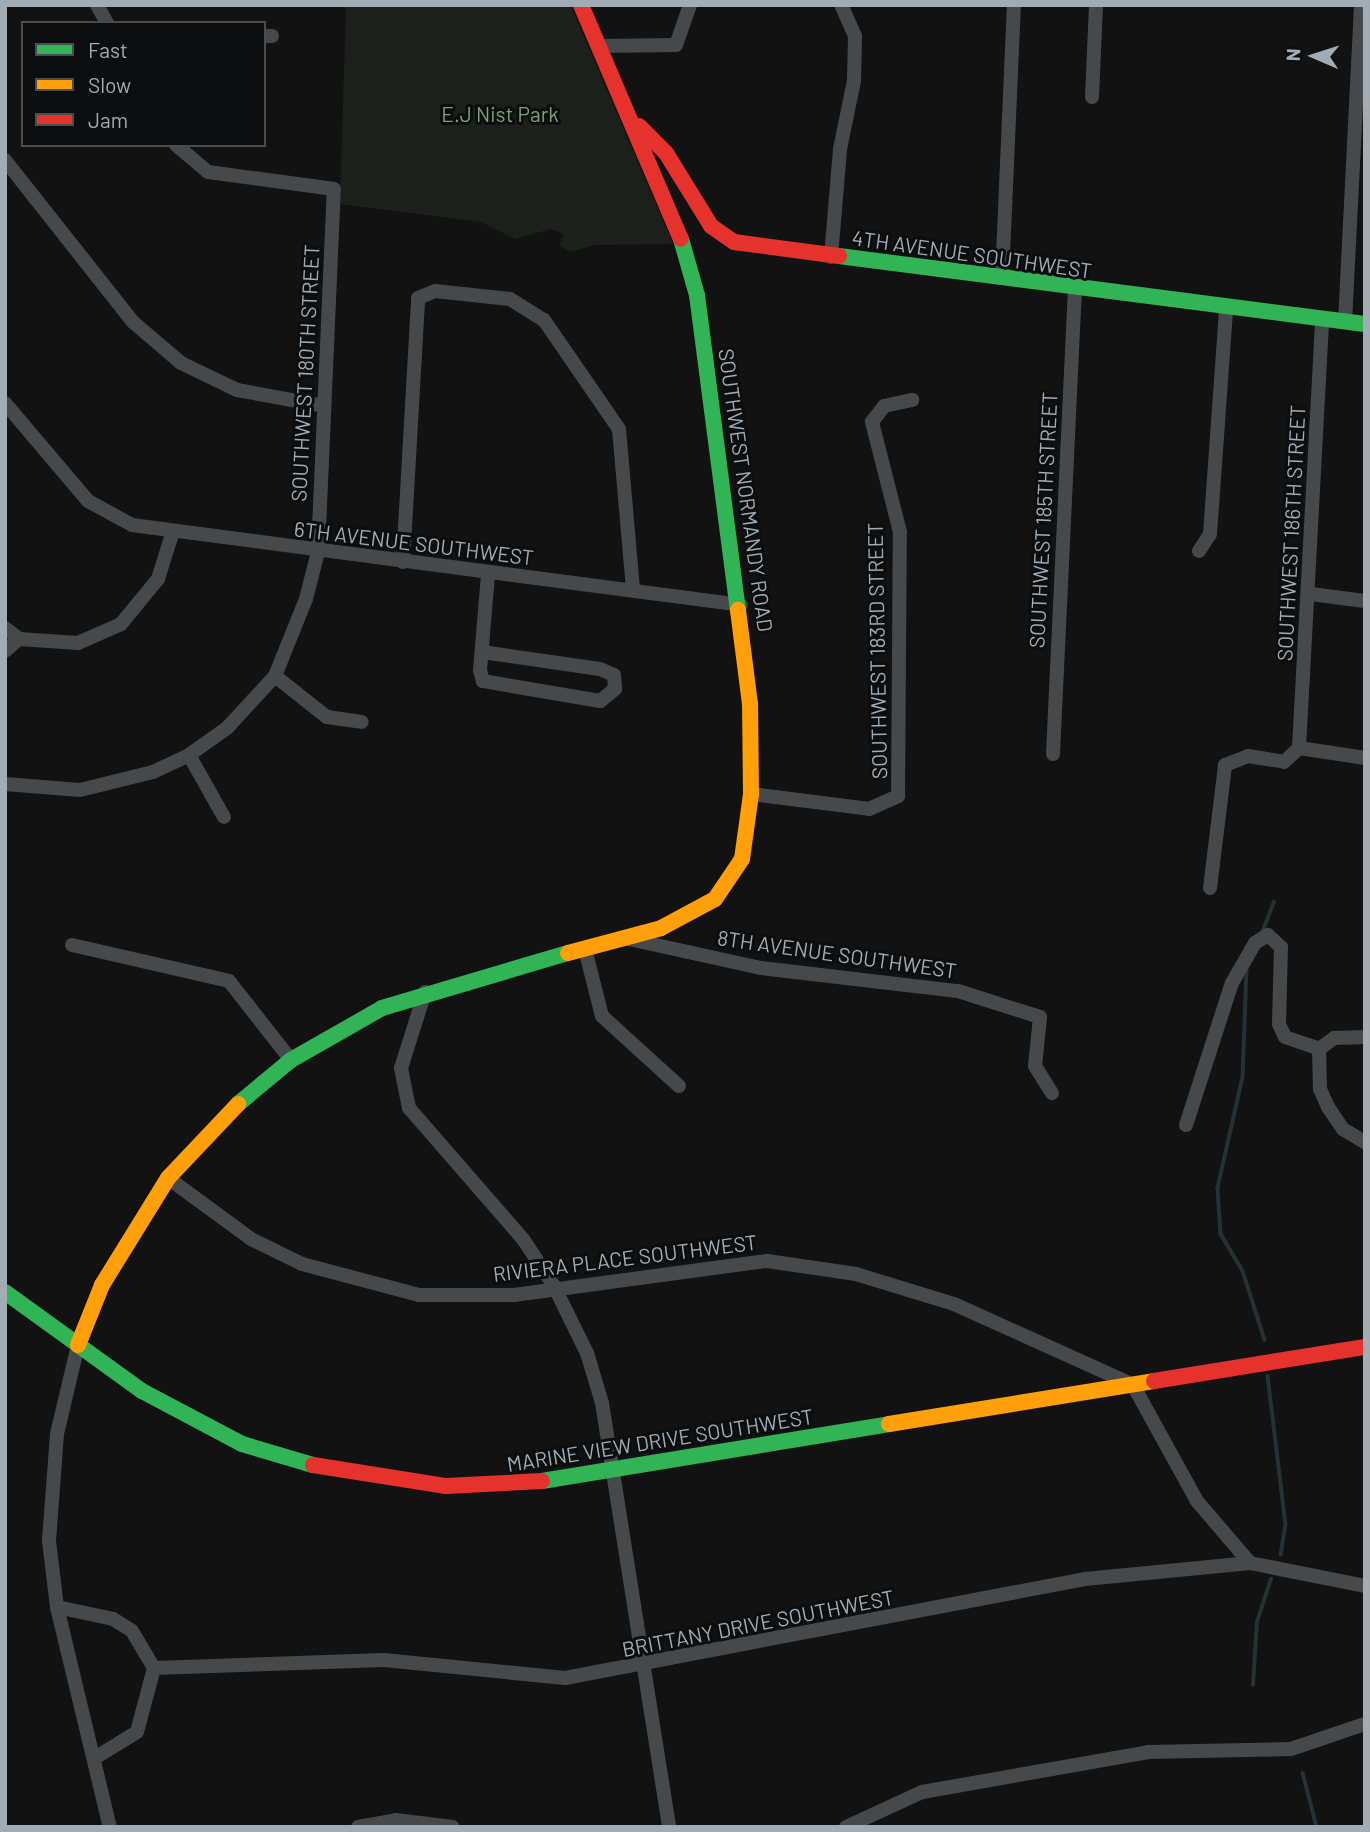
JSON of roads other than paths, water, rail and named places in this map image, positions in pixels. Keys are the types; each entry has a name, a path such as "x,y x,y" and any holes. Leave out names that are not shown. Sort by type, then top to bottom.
{"street":[{"path":"97,5 106,21"},
{"name":"SOUTHWEST NORMANDY ROAD","path":"78,1345 102,1285 167,1178 216,1123 291,1060 382,1008 425,992 629,939 691,913 732,881 751,794 741,605 696,295 672,209 580,5"},
{"path":"600,46 676,45 690,5"},
{"path":"831,257 840,149 854,81 855,36 841,5"},
{"path":"1002,278 1014,5"},
{"path":"1091,97 1096,5"},
{"path":"1345,322 1361,5"},
{"name":"4TH AVENUE SOUTHWEST","path":"633,121 666,153 721,236 831,257 1226,310 1365,324"},
{"name":"SOUTHWEST 180TH STREET","path":"178,147 197,168 334,189 318,552 275,676"},
{"path":"5,160 133,322 181,363 237,390 324,406"},
{"name":"SOUTHWEST 185TH STREET","path":"1053,754 1075,289"},
{"path":"403,562 414,307 424,292 435,291 527,305 574,358 619,429 633,590"},
{"path":"1199,551 1210,534 1226,310"},
{"name":"SOUTHWEST 186TH STREET","path":"1299,748 1311,594 1322,320"},
{"name":"SOUTHWEST 183RD STREET","path":"751,794 869,808 892,803 902,784 900,531 872,422 884,406 912,400"},
{"name":"6TH AVENUE SOUTHWEST","path":"5,403 88,501 132,525 172,534 741,605"},
{"path":"5,628 19,639 78,643 121,624 158,579 172,534"},
{"path":"482,652 600,669 614,675 615,690 600,701 492,687 480,670 488,573"},
{"path":"1311,594 1365,601"},
{"path":"5,650 19,639"},
{"path":"5,784 80,790 153,772 189,755 227,728 275,676 327,718 362,722"},
{"path":"1210,888 1225,765 1248,756 1284,762 1299,748 1365,758"},
{"path":"189,755 224,817"},
{"path":"1186,1125 1232,983 1255,943 1268,935 1281,947 1279,1024 1285,1037 1319,1049"},
{"name":"8TH AVENUE SOUTHWEST","path":"629,939 761,968 958,991 1040,1017 1035,1066 1052,1093"},
{"path":"72,945 229,981 291,1060"},
{"path":"585,949 601,1016 679,1086"},
{"path":"425,992 401,1068 409,1108 523,1239 554,1286 587,1353 617,1470 642,1668 668,1827"},
{"path":"1319,1049 1334,1038 1365,1037"},
{"path":"1319,1049 1320,1089 1328,1107 1343,1129 1365,1142"},
{"name":"RIVIERA PLACE SOUTHWEST","path":"167,1178 251,1239 369,1286 466,1299 705,1265 797,1263 954,1304 1133,1385"},
{"name":"MARINE VIEW DRIVE SOUTHWEST","path":"5,1292 78,1345 187,1417 242,1444 338,1473 491,1486 617,1470 1365,1347"},
{"path":"78,1345 57,1434 50,1497 57,1607 97,1756 110,1827"},
{"path":"1133,1385 1197,1501 1228,1545 1250,1563"},
{"name":"BRITTANY DRIVE SOUTHWEST","path":"154,1668 384,1660 565,1678 642,1668 1085,1579 1250,1563 1365,1586"},
{"path":"57,1607 104,1616 132,1631 154,1668 137,1731 97,1756"},
{"path":"846,1827 922,1792 1147,1752 1291,1749 1365,1724"},
{"path":"358,1827 396,1819 453,1827"}],"waterway":[{"path":"1262,933 1274,902"},
{"path":"1247,969 1243,1077 1218,1188 1221,1234 1243,1271 1265,1340"},
{"path":"1268,1376 1286,1524 1281,1555"},
{"path":"1253,1685 1257,1622 1271,1579"},
{"path":"1303,1773 1317,1827"}],"park label":[{"name":"E.J Nist Park","path":"500,114"}]}
